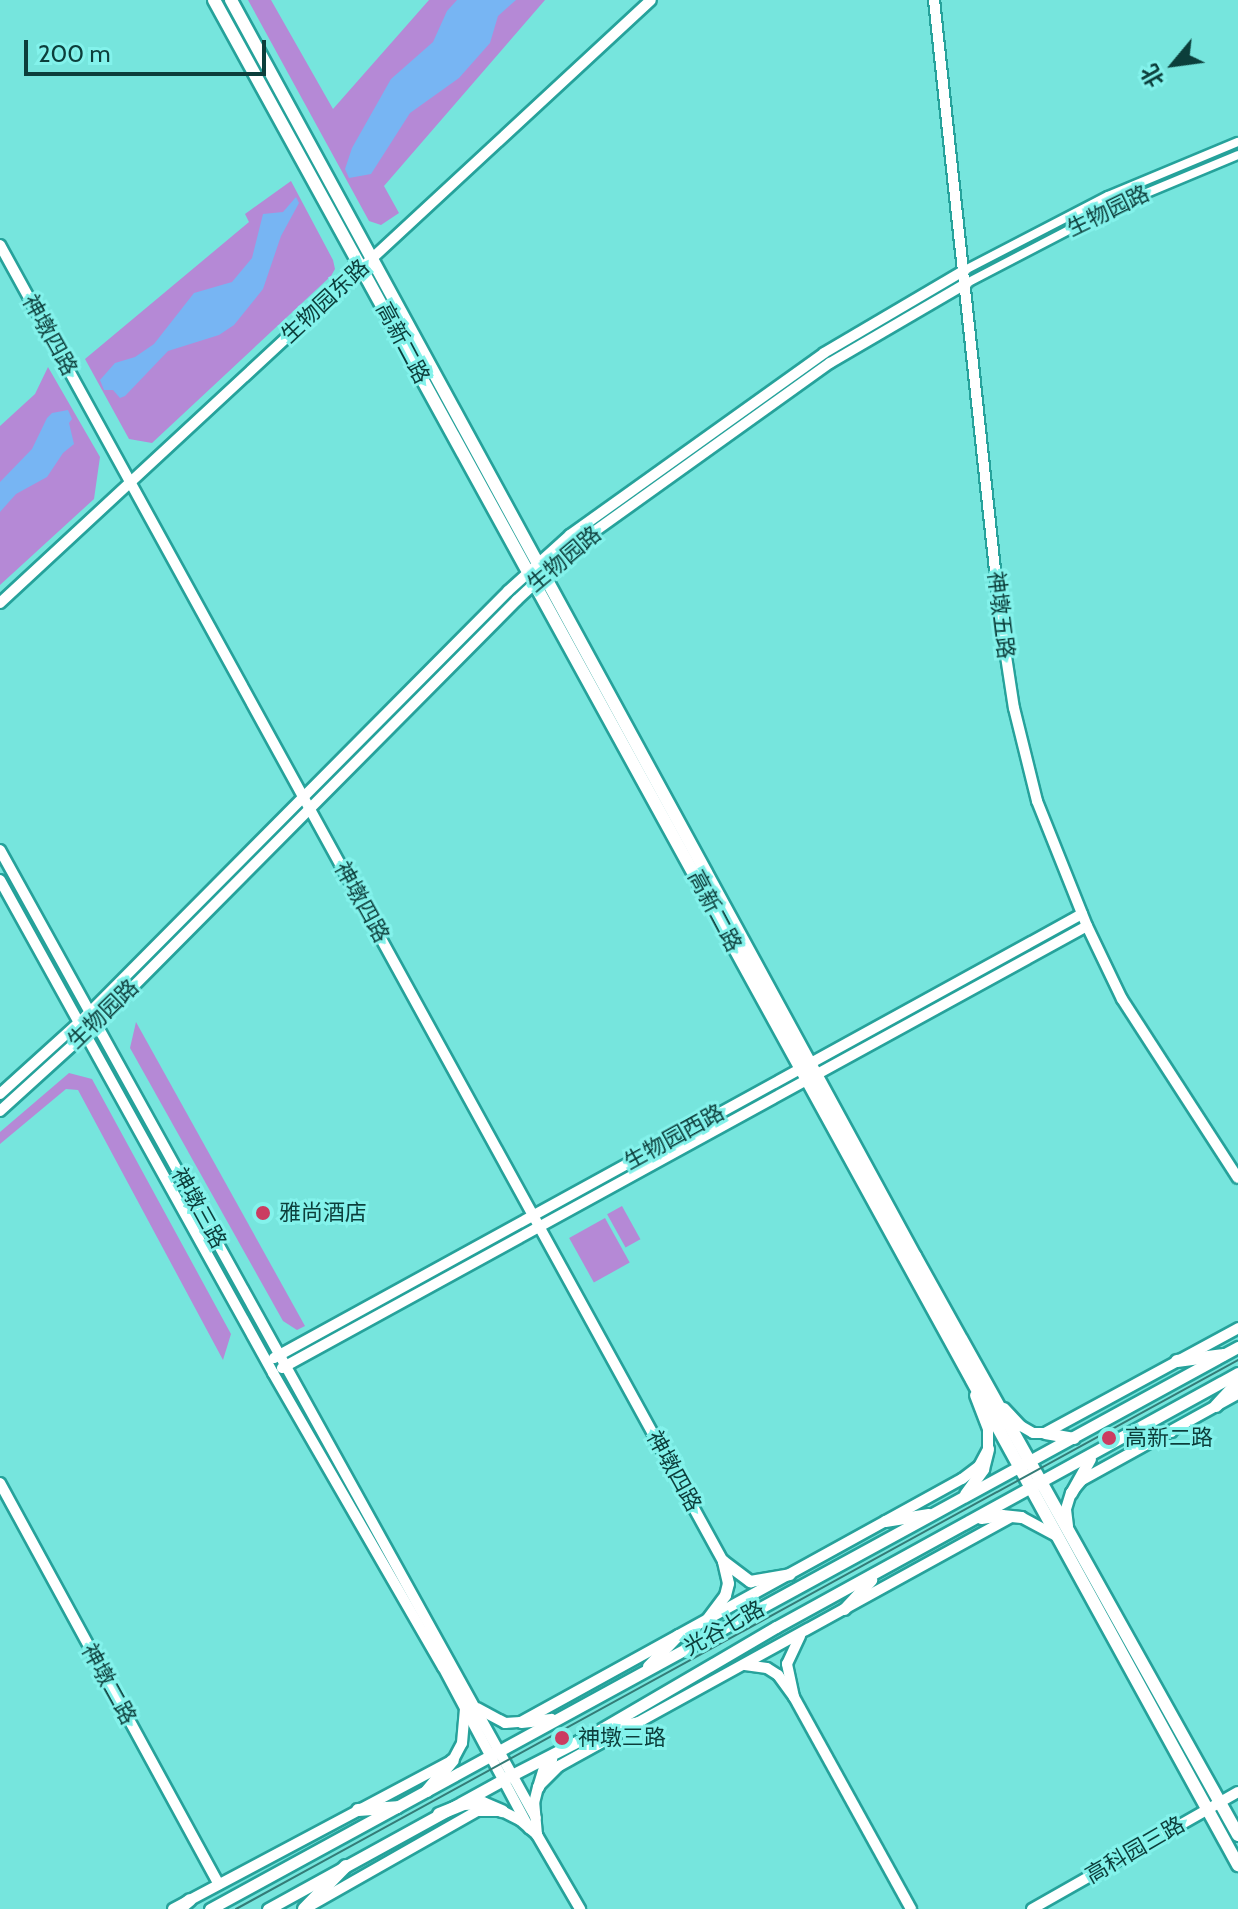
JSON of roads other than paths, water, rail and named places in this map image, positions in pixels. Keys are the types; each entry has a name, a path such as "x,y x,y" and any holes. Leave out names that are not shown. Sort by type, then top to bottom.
{"main road":[{"name":"高新二路","path":"214,0 531,579 992,1391 1025,1464"},
{"name":"高新二路","path":"231,0 542,570 959,1352 1036,1484 1058,1537 1238,1865"},
{"name":"光谷七路","path":"210,1909 1238,1347"},
{"path":"1177,1361 1223,1355"},
{"name":"光谷七路","path":"268,1909 439,1814 598,1731 776,1627 878,1574 1238,1373"},
{"path":"1216,1406 1238,1382"},
{"path":"1125,1436 1171,1431"},
{"path":"1045,1433 1075,1438"},
{"path":"959,1500 983,1469 988,1449"},
{"path":"1071,1493 1086,1462 1098,1451"},
{"name":"高新二路","path":"1036,1484 1068,1528 1238,1835"},
{"path":"885,1521 937,1512"},
{"path":"969,1522 1002,1515 1021,1517"},
{"path":"723,1561 750,1581 789,1574"},
{"path":"707,1619 725,1595 728,1583 723,1561"},
{"path":"844,1609 878,1574"},
{"path":"640,1675 678,1635"},
{"path":"521,1722 567,1715"},
{"path":"598,1731 639,1722"},
{"path":"538,1787 544,1767 556,1753"},
{"path":"427,1791 453,1760"},
{"path":"439,1814 464,1804 483,1803 502,1811"},
{"path":"358,1810 397,1807"},
{"path":"304,1909 346,1866"}],"street":[{"name":"生物园东路","path":"0,603 651,0"},
{"name":"神墩五路","path":"934,0 967,283 1000,617 1014,708 1037,801 1087,926 1122,999 1238,1178"},
{"name":"生物园路","path":"542,570 570,535 824,353 965,270 1108,196 1238,142"},
{"name":"生物园路","path":"0,1094 91,1011 304,797 542,570 830,363 967,283 1113,207 1238,155"},
{"name":"神墩四路","path":"0,245 723,1561"},
{"name":"生物园路","path":"0,1111 97,1023 531,579"},
{"name":"神墩三路","path":"0,850 286,1366 580,1909"},
{"name":"神墩三路","path":"0,880 273,1373 470,1707"},
{"name":"生物园西路","path":"273,1373 540,1225 1082,914"},
{"name":"生物园西路","path":"267,1361 533,1213 1087,926"},
{"path":"992,1391 1021,1426 1033,1433 1045,1433 1238,1328"},
{"path":"173,1909 453,1760 462,1743 470,1707 505,1723 521,1722 962,1479 979,1466 988,1449 988,1429 959,1352"},
{"path":"1068,1528 1066,1509 1071,1493 1082,1480 1238,1394"},
{"name":"神墩二路","path":"0,1483 219,1884"},
{"path":"304,1909 468,1815 487,1809 502,1811 534,1827 538,1787 559,1766 1011,1517 1021,1517 1058,1537"},
{"path":"794,1697 787,1664 791,1649 803,1632"},
{"path":"743,1665 767,1668 778,1675 794,1697 911,1909"},
{"name":"高科园三路","path":"1032,1909 1238,1792"}],"water":[{"path":"457,0 516,0 498,16 490,43 459,78 410,113 371,174 349,178 345,169 352,148 391,79 433,42 447,11"},
{"path":"296,197 299,203 281,236 263,289 234,325 219,335 168,351 125,396 120,398 113,390 104,390 100,380 115,363 135,357 154,344 194,293 232,282 252,258 263,214 283,212"},
{"path":"68,410 74,444 63,453 47,477 16,494 0,512 0,482 32,449 47,418 52,413"}],"tram line":[{"path":"236,1909 1238,1360"}],"place":[{"name":"雅尚酒店","path":"263,1213"},
{"name":"高新二路","path":"1109,1438"},
{"name":"神墩三路","path":"562,1738"}]}
